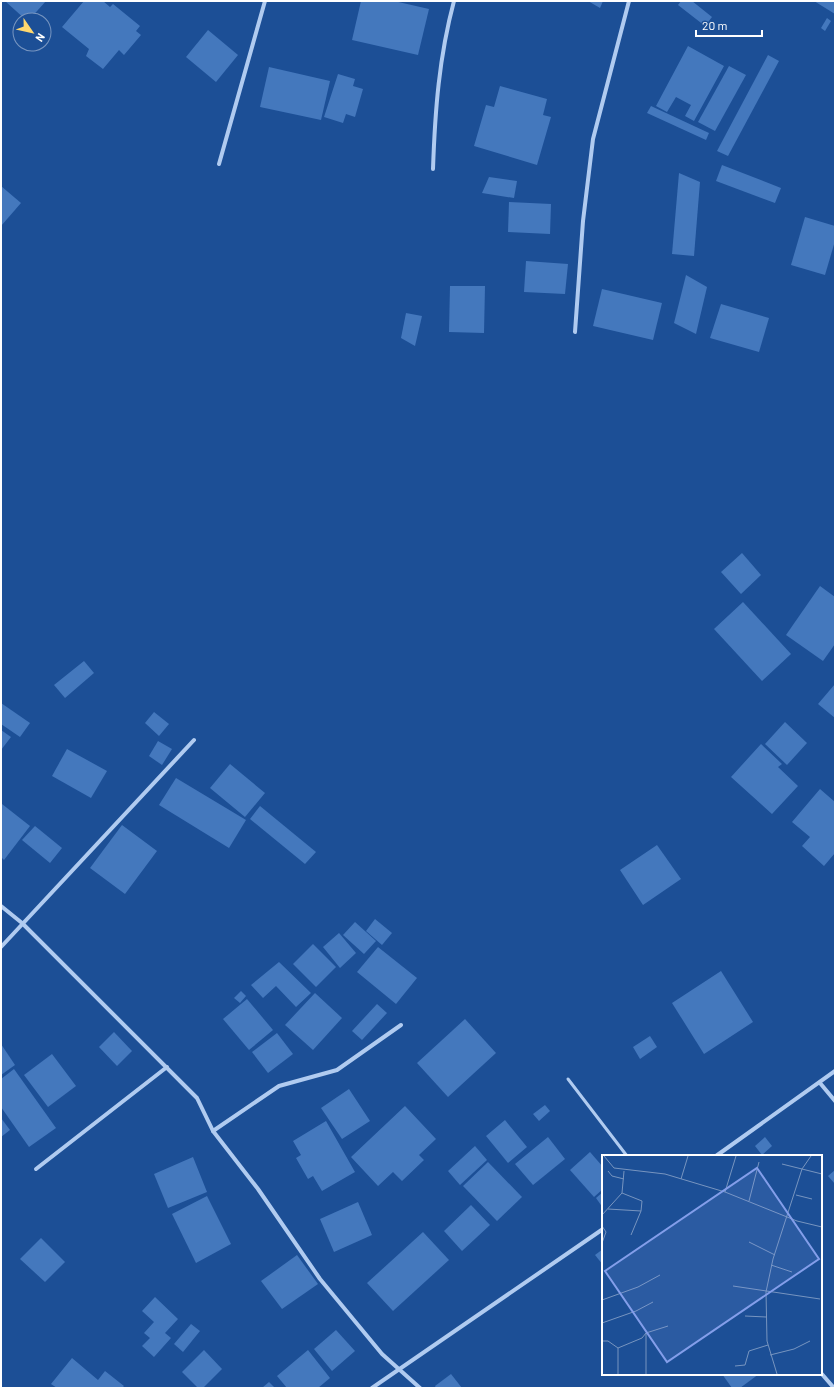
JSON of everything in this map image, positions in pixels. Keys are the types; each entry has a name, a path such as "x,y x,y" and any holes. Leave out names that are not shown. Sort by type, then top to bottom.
{"street":[{"path":"219,164 265,1"},
{"path":"433,169 435,103 447,27 454,1"},
{"path":"575,332 583,221 593,139 629,1"},
{"path":"1,947 194,740"},
{"path":"1,906 22,923 197,1098 213,1131 258,1189 320,1279 382,1354 420,1388"},
{"path":"213,1131 279,1086 338,1070 402,1025"},
{"path":"36,1169 167,1067"},
{"path":"717,1155 835,1071"},
{"path":"820,1083 835,1101"},
{"path":"372,1388 602,1230"},
{"path":"822,1374 834,1388"}],"lane":[{"path":"568,1080 625,1155"}],"building":[{"path":"5,1 46,1 36,12 17,12"},
{"path":"84,1 103,1 110,7 113,4 140,26 136,31 141,35 124,55 119,50 103,69 86,56 89,49 62,27"},
{"path":"361,1 394,1 429,9 418,55 352,40"},
{"path":"588,1 603,1 600,8"},
{"path":"681,1 692,1 712,17 705,26 678,5"},
{"path":"814,1 835,1 835,14"},
{"path":"827,18 831,21 825,31 821,28"},
{"path":"208,30 238,55 216,82 186,57"},
{"path":"688,46 724,66 694,121 685,116 691,105 676,97 667,112 656,106"},
{"path":"768,55 779,61 728,156 717,151"},
{"path":"729,66 746,75 715,131 698,122"},
{"path":"269,67 330,81 321,120 260,107"},
{"path":"338,74 355,79 353,86 363,89 355,117 346,114 343,123 324,117"},
{"path":"500,86 547,99 543,115 551,117 537,165 474,146 486,105 494,107"},
{"path":"651,106 709,133 706,140 647,113"},
{"path":"722,165 781,188 775,203 716,181"},
{"path":"679,173 700,182 694,256 672,254"},
{"path":"489,177 517,181 514,198 482,193"},
{"path":"1,186 21,203 1,226"},
{"path":"509,202 551,204 550,234 508,232"},
{"path":"805,217 835,226 835,241 825,275 791,265"},
{"path":"526,261 568,264 565,294 524,292"},
{"path":"686,275 707,287 696,334 674,323"},
{"path":"450,286 485,286 484,333 449,332"},
{"path":"602,289 662,303 653,340 593,326"},
{"path":"721,304 769,318 759,352 710,338"},
{"path":"406,313 422,316 415,346 401,338"},
{"path":"742,553 761,575 741,594 721,572"},
{"path":"820,586 835,597 835,644 823,661 786,635"},
{"path":"743,602 791,654 762,681 714,629"},
{"path":"84,661 94,673 65,698 54,685"},
{"path":"835,684 835,718 818,704"},
{"path":"1,703 30,723 20,737 1,724"},
{"path":"154,712 169,724 159,736 145,723"},
{"path":"785,722 807,743 787,765 765,744"},
{"path":"1,730 11,737 1,750"},
{"path":"158,741 172,749 162,765 149,756"},
{"path":"761,744 782,764 778,767 798,786 772,814 731,777"},
{"path":"67,749 107,771 91,798 52,776"},
{"path":"230,764 265,793 245,817 210,788"},
{"path":"176,778 246,820 229,848 159,805"},
{"path":"820,789 835,802 835,853 824,866 802,846 810,837 792,822"},
{"path":"2,804 30,826 4,860 1,857"},
{"path":"260,806 316,852 305,864 250,819"},
{"path":"122,825 157,851 125,894 90,868"},
{"path":"35,826 62,848 50,863 22,840"},
{"path":"657,845 681,879 643,905 620,870"},
{"path":"375,919 392,933 382,945 366,931"},
{"path":"355,922 376,941 364,954 343,935"},
{"path":"339,933 356,953 340,968 323,947"},
{"path":"313,944 336,967 316,987 293,964"},
{"path":"378,947 417,978 396,1004 357,972"},
{"path":"279,962 311,993 296,1007 276,986 263,998 251,985"},
{"path":"721,971 753,1022 704,1054 672,1003"},
{"path":"241,991 246,996 240,1003 234,998"},
{"path":"315,993 342,1018 313,1050 285,1025"},
{"path":"247,999 273,1030 249,1050 223,1019"},
{"path":"377,1004 387,1013 362,1040 352,1031"},
{"path":"465,1019 496,1053 448,1097 417,1063"},
{"path":"114,1032 132,1051 117,1066 99,1047"},
{"path":"277,1033 293,1054 268,1073 252,1052"},
{"path":"650,1036 657,1047 640,1059 633,1047"},
{"path":"1,1044 15,1065 1,1075"},
{"path":"52,1054 76,1086 48,1107 24,1075"},
{"path":"14,1069 56,1128 29,1147 1,1107 1,1079"},
{"path":"349,1089 370,1121 342,1139 321,1108"},
{"path":"545,1105 550,1111 539,1121 533,1114"},
{"path":"405,1106 436,1139 419,1155 424,1160 402,1181 393,1172 378,1186 351,1157"},
{"path":"1,1118 10,1130 1,1137"},
{"path":"505,1120 527,1147 508,1163 486,1136"},
{"path":"326,1121 355,1172 322,1191 313,1176 308,1179 296,1158 301,1155 293,1141"},
{"path":"548,1137 565,1159 533,1185 515,1164"},
{"path":"765,1137 772,1146 762,1155 755,1146"},
{"path":"475,1146 487,1160 460,1185 448,1171"},
{"path":"590,1152 602,1166 602,1190 594,1197 570,1170"},
{"path":"193,1157 207,1192 168,1208 154,1174"},
{"path":"488,1162 522,1197 497,1221 463,1186"},
{"path":"835,1170 835,1184 828,1176"},
{"path":"602,1193 602,1207 596,1198"},
{"path":"207,1196 231,1244 196,1263 172,1214"},
{"path":"358,1202 372,1235 334,1252 320,1219"},
{"path":"471,1205 490,1225 462,1251 444,1231"},
{"path":"423,1232 449,1260 393,1311 367,1283"},
{"path":"41,1238 65,1262 45,1282 20,1259"},
{"path":"602,1250 602,1264 595,1255"},
{"path":"297,1255 318,1284 282,1309 261,1281"},
{"path":"155,1297 178,1319 165,1333 171,1338 154,1357 142,1346 150,1338 144,1333 154,1322 142,1311"},
{"path":"191,1324 200,1331 183,1352 174,1344"},
{"path":"336,1330 355,1351 332,1371 314,1349"},
{"path":"204,1350 222,1369 203,1388 198,1388 182,1372"},
{"path":"308,1350 330,1378 318,1388 287,1388 277,1376"},
{"path":"72,1358 98,1380 105,1371 124,1386 122,1388 57,1388 51,1384"},
{"path":"451,1374 462,1388 436,1388 435,1386"},
{"path":"723,1375 758,1375 740,1388 732,1388"},
{"path":"269,1382 275,1388 262,1388"}]}
